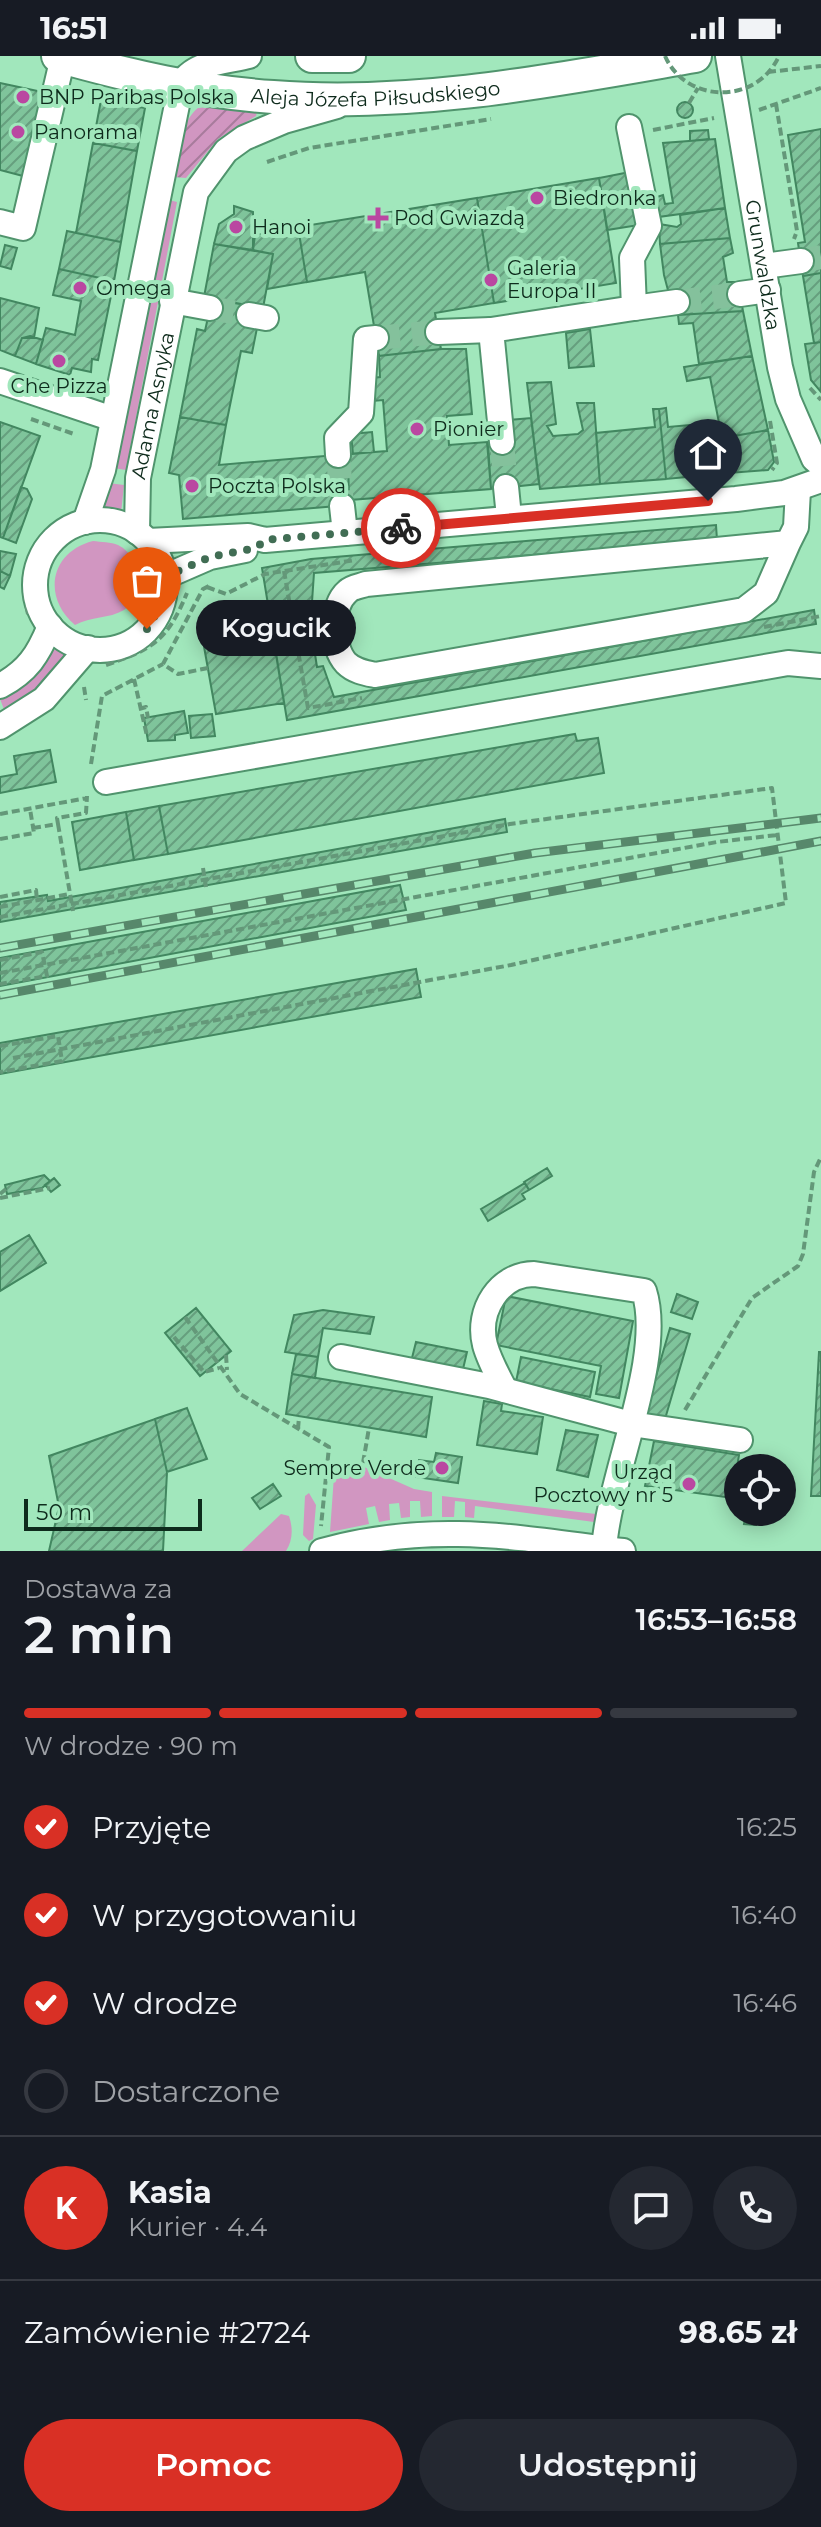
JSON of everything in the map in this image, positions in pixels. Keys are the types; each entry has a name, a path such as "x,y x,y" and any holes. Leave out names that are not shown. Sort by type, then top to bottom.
{"main road":[{"name":"Aleja Józefa Piłsudskiego","path":"312,56 349,56"},
{"name":"Aleja Józefa Piłsudskiego","path":"61,57 181,85 272,97 363,99 459,93 695,56"}],"street":[{"path":"181,85 186,74 197,68 249,56"},
{"name":"Grunwaldzka","path":"728,56 788,399 814,459 821,465"},
{"path":"0,222 23,228 61,57"},
{"name":"Adama Asnyka","path":"75,520 103,470 181,85"},
{"name":"Adama Asnyka","path":"142,536 138,478 196,192 226,151 261,130 363,99"},
{"path":"629,127 649,226 632,258 634,308"},
{"path":"740,294 801,261"},
{"path":"172,301 210,308"},
{"path":"438,332 491,330 677,302"},
{"path":"491,330 502,442"},
{"path":"338,455 337,438 361,413 366,339 376,338"},
{"path":"0,381 113,419"},
{"path":"142,536 248,536 265,540 736,499 798,490 821,480"},
{"path":"506,487 509,517"},
{"path":"788,543 366,584 348,590 339,604 335,617 339,652 359,672 375,675 744,610 766,593 796,527 798,490"},
{"path":"342,506 345,533"},
{"path":"0,686 26,670 37,658 39,621 36,568 52,540 75,520 114,521 142,536 159,558 164,577 162,603 147,629 123,645 93,658 44,699 0,727"},
{"path":"164,577 210,557 256,548 265,540"},
{"path":"39,621 93,658"},
{"path":"95,780 788,663 821,666"},
{"path":"321,1545 450,1531 603,1549 606,1513 631,1424 650,1332 649,1308 644,1291 534,1274 520,1274 506,1280 490,1299 483,1337 505,1390"},
{"path":"341,1357 505,1390 631,1424 740,1440"}],"path":[{"path":"665,56 678,75 698,88 736,92 759,81 779,56"},
{"path":"768,72 821,66"},
{"path":"689,103 698,88"},
{"path":"757,110 821,88"},
{"path":"267,162 322,146 496,118"},
{"path":"659,129 687,121 718,119"},
{"path":"768,474 777,463 769,417"},
{"path":"30,419 74,434"},
{"path":"39,621 23,581 27,562 49,529 75,520"},
{"path":"207,587 226,594 261,579 265,574 260,570"},
{"path":"73,911 57,818 86,813 87,798 95,780 102,696 163,664 171,644 207,587 218,580"},
{"path":"93,658 132,657 158,643 176,621 194,582"},
{"path":"163,664 178,674 208,668"},
{"path":"86,677 86,700"},
{"path":"134,679 147,736"},
{"path":"139,709 146,707 148,718"},
{"path":"0,917 523,822 772,788 786,903 511,965 13,1058"},
{"path":"0,814 87,798"},
{"path":"0,839 34,833 30,809"},
{"path":"33,828 58,824"},
{"path":"0,973 717,842 777,835"},
{"path":"203,868 206,887"},
{"path":"0,897 36,890 37,900"},
{"path":"0,907 70,894"},
{"path":"0,960 42,952 47,976 0,984"},
{"path":"0,1046 58,1036 62,1061 0,1072"},
{"path":"674,1430 752,1298 798,1266 814,1172 821,1157"},
{"path":"0,1196 50,1188"},
{"path":"0,1196 6,1189"},
{"path":"185,1317 240,1394 329,1447 321,1545"},
{"path":"174,1337 204,1372 216,1367 227,1372"},
{"path":"226,1355 227,1372"},
{"path":"298,1429 299,1417"},
{"path":"363,1463 369,1428"}],"shaded area":[{"path":"203,104 257,112 256,116 218,139 186,178 174,177 185,127"},
{"path":"169,200 177,202 126,470 113,468 139,361"},
{"path":"108,483 124,485 121,513 100,510"},
{"path":"93,541 115,544 126,551 137,567 139,586 124,610 75,625 58,602 56,577 67,555"},
{"path":"59,646 67,655 42,684 5,712 0,699"},
{"path":"345,1463 355,1463 414,1489 432,1492 432,1516 421,1517 420,1501 410,1501 410,1517 401,1518 399,1503 389,1504 390,1520 379,1522 375,1506 366,1508 369,1524 330,1532 334,1476"},
{"path":"309,1493 316,1505 313,1539 309,1541 303,1535 305,1496"},
{"path":"442,1496 596,1514 594,1522 475,1506 474,1518 465,1517 465,1502 455,1501 454,1517 442,1517"},
{"path":"281,1514 289,1516 291,1525 291,1538 286,1551 242,1551"}],"building":[{"name":"Panorama","path":"0,83 47,93 23,176 0,170"},
{"path":"101,100 145,108 137,151 93,143"},
{"path":"685,102 691,104 691,116 685,118 679,116 677,110 679,104"},
{"path":"821,129 821,273 803,276 798,243 805,242 788,135"},
{"path":"708,130 709,139 690,141 690,131"},
{"path":"715,139 725,208 658,217 657,197 663,195 665,204 673,203 663,143"},
{"path":"93,143 137,151 121,242 76,233"},
{"path":"630,172 639,225 607,230 599,178"},
{"path":"599,178 616,283 494,303 477,198"},
{"path":"477,198 494,303 435,313 441,349 379,356 365,272 307,282 298,227"},
{"name":"Hanoi","path":"234,206 253,212 253,250 214,244 219,224 234,214"},
{"path":"725,208 730,238 660,244 659,224 677,227 681,224 680,215"},
{"path":"298,227 307,282 267,289 273,254 253,250 255,235"},
{"path":"67,231 121,242 114,281 59,269"},
{"path":"730,238 733,253 723,257 727,282 738,282 743,311 678,315 677,297 670,298 664,275 660,244"},
{"path":"214,244 273,254 263,308 204,297"},
{"path":"5,245 17,248 11,269 0,266"},
{"path":"59,269 114,281 98,360 92,359 91,372 72,368 70,375 36,364 46,328 75,335 81,301 53,295"},
{"path":"821,273 821,342 814,343 803,276"},
{"path":"0,298 39,308 34,338 22,338 15,356 0,350"},
{"path":"212,299 251,306 257,328 252,353 241,351 226,425 180,417 197,329 205,331"},
{"path":"743,311 752,356 699,364 693,323 679,324 678,315"},
{"path":"590,329 594,366 569,368 566,333"},
{"path":"30,336 43,340 36,364 15,356 22,338"},
{"path":"821,342 821,392 811,380 805,344"},
{"name":"Pionier","path":"466,349 472,414 447,416 449,445 487,442 491,489 350,500 349,505 348,454 387,451 383,400 373,401 372,378 380,377 379,356"},
{"path":"752,356 768,430 722,438 710,377 687,381 684,367"},
{"path":"551,382 556,424 547,426 553,436 578,434 583,430 577,403 594,403 600,484 540,489 527,383"},
{"path":"666,408 668,427 701,424 702,440 722,438 729,473 666,479 659,409"},
{"path":"653,409 659,409 666,479 600,484 596,433 655,427"},
{"path":"180,417 226,425 219,465 348,454 349,505 183,519 179,475 169,473"},
{"path":"531,418 539,484 491,489 488,444 511,441 509,420"},
{"path":"0,422 40,436 3,538 0,537"},
{"path":"768,430 774,462 768,470 729,473 722,438"},
{"path":"372,432 374,452 353,454 351,434"},
{"path":"21,487 27,489 32,499 16,543 3,538"},
{"path":"716,525 717,540 314,573 312,602 307,603 317,667 323,666 334,697 814,610 816,624 287,720 262,568 311,559"},
{"path":"0,551 16,554 10,576 0,571"},
{"path":"0,571 10,576 4,589 0,587"},
{"path":"269,612 284,703 216,714 200,624"},
{"path":"184,711 188,733 175,735 175,740 148,741 144,718"},
{"path":"212,714 215,736 191,738 189,716"},
{"path":"575,734 577,741 598,738 604,773 168,854 159,806"},
{"path":"50,750 56,782 0,793 0,777 17,774 14,756"},
{"path":"159,806 168,854 134,860 126,812"},
{"path":"126,812 134,860 80,870 72,822"},
{"path":"505,819 507,832 0,922 0,902 47,895 48,901"},
{"path":"400,885 406,910 0,986 0,958"},
{"path":"416,969 421,997 0,1074 0,1043"},
{"path":"547,1168 552,1176 529,1190 524,1182"},
{"path":"44,1175 50,1181 42,1188 7,1194 5,1185"},
{"path":"54,1178 60,1185 51,1192 45,1185"},
{"path":"525,1183 529,1190 522,1194 525,1199 488,1221 481,1209"},
{"path":"29,1235 46,1263 0,1291 0,1252"},
{"path":"677,1294 698,1302 692,1319 671,1312"},
{"path":"506,1296 633,1321 619,1398 596,1394 601,1366 496,1345"},
{"path":"196,1308 231,1351 200,1376 165,1333"},
{"path":"323,1310 374,1317 370,1334 323,1328 318,1357 285,1352 294,1315"},
{"path":"670,1328 690,1334 665,1419 645,1414"},
{"path":"416,1342 467,1352 463,1369 412,1358"},
{"path":"819,1352 821,1496 811,1496"},
{"path":"296,1354 318,1357 315,1378 292,1374"},
{"path":"521,1357 595,1372 590,1397 516,1382"},
{"path":"292,1374 432,1397 426,1437 286,1414"},
{"path":"484,1401 502,1404 501,1411 543,1417 537,1454 477,1445"},
{"path":"187,1408 207,1459 167,1472 155,1419"},
{"path":"155,1419 167,1472 163,1551 49,1551 59,1507 49,1456"},
{"path":"566,1430 598,1435 588,1477 557,1470"},
{"path":"654,1441 733,1454 724,1454 724,1497 645,1486"},
{"path":"436,1453 462,1457 458,1483 416,1477 419,1460 434,1462"},
{"path":"273,1484 281,1496 260,1509 252,1498"}],"tunnel":[{"path":"801,261 821,257"},
{"path":"677,302 740,294"},
{"path":"210,308 249,315"},
{"path":"376,338 438,332"},
{"path":"502,442 506,487"},
{"path":"338,455 342,506"}],"railway":[{"path":"0,948 535,853 821,818"},
{"path":"0,995 821,841"}],"way so far":[{"path":"147,629 162,603 164,577 210,557 256,548 265,540 401,528"}],"place":[{"name":"BNP Paribas Polska","path":"23,97"},
{"name":"Panorama","path":"18,132"},
{"name":"Biedronka","path":"537,198"},
{"name":"Pod Gwiazdą","path":"378,218"},
{"name":"Hanoi","path":"236,227"},
{"name":"Galeria Europa II","path":"491,280"},
{"name":"Omega","path":"80,288"},
{"name":"Che Pizza","path":"59,361"},
{"name":"Pionier","path":"417,429"},
{"name":"Poczta Polska","path":"192,486"},
{"name":"Kogucik","path":"147,629"},
{"name":"Sempre Verde","path":"442,1468"},
{"name":"Urząd Pocztowy nr 5","path":"689,1484"}],"route":[{"path":"401,528 708,501"}]}
